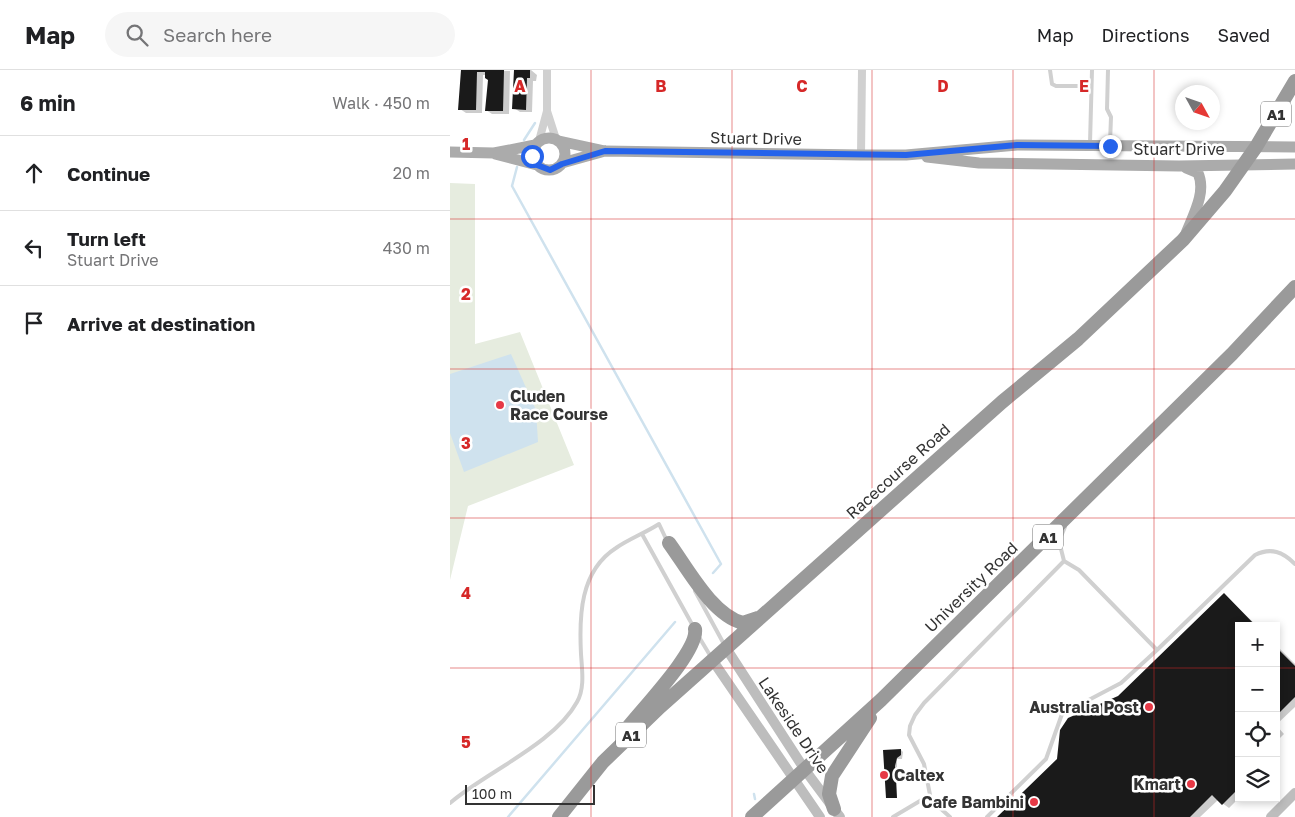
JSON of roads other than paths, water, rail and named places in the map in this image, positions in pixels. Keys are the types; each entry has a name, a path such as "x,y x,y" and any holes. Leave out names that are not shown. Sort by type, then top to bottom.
{"highway":[{"name":"A1","path":"1256,147 1295,80"},
{"name":"Racecourse Road","path":"559,817 603,762 726,648 1002,402 1078,339 1184,240 1225,190 1256,147"},
{"name":"University Road","path":"794,780 881,700 1073,512 1232,354 1295,287"},
{"path":"669,543 713,604 723,613 744,623 762,616"},
{"path":"603,762 643,707 688,654 695,639 695,629"},
{"path":"837,813 829,794 832,776 881,700"},
{"name":"A1","path":"752,817 794,780"}],"main road":[{"path":"450,152 494,153 550,170 562,164 565,154 557,140 547,138 537,143 494,153"},
{"name":"Stuart Drive","path":"557,140 605,151 861,155 906,155 1017,145 1295,147"},
{"path":"537,143 532,156 537,165"},
{"name":"Stuart Drive","path":"562,164 605,151"},
{"name":"Stuart Drive","path":"906,155 979,163 1179,166 1295,164"},
{"path":"1179,166 1198,173 1201,184 1199,197 1184,240"}],"street":[{"path":"537,143 547,110 547,70"},
{"path":"861,155 862,70"},
{"path":"547,110 557,140"},
{"name":"Lakeside Drive","path":"726,648 806,770 837,813"},
{"name":"Lakeside Drive","path":"713,661 820,817"},
{"path":"1274,816 1295,794"},
{"path":"758,817 769,803"}],"lane":[{"path":"1050,70 1052,84 1056,86 1091,86"},
{"path":"1090,145 1092,70"},
{"path":"1108,70 1107,109 1111,117 1110,146"},
{"path":"1073,512 1059,541 1064,561 1079,570 1157,650"},
{"path":"450,803 556,727 576,704 583,683 580,618 583,596 590,577 601,561 614,549 659,524 726,648"},
{"path":"642,534 713,661"},
{"path":"987,817 1046,759 1062,714 1121,683 1255,555 1264,551 1276,551 1287,556 1295,564"},
{"path":"950,817 931,800 924,764 909,735 910,726 915,715 1064,561"},
{"path":"893,817 930,795"}],"water":[{"path":"511,354 536,410 538,442 464,472 450,433 450,374"}],"waterway":[{"path":"524,140 535,123"},
{"path":"517,167 512,186 721,564 713,573"},
{"path":"508,817 675,622"},
{"path":"754,794 755,799"}],"place":[{"name":"Cluden Race Course","path":"500,405"},
{"name":"Australia Post","path":"1149,707"},
{"name":"Caltex","path":"884,775"},
{"name":"Kmart","path":"1191,784"},
{"name":"Cafe Bambini","path":"1034,802"}]}
